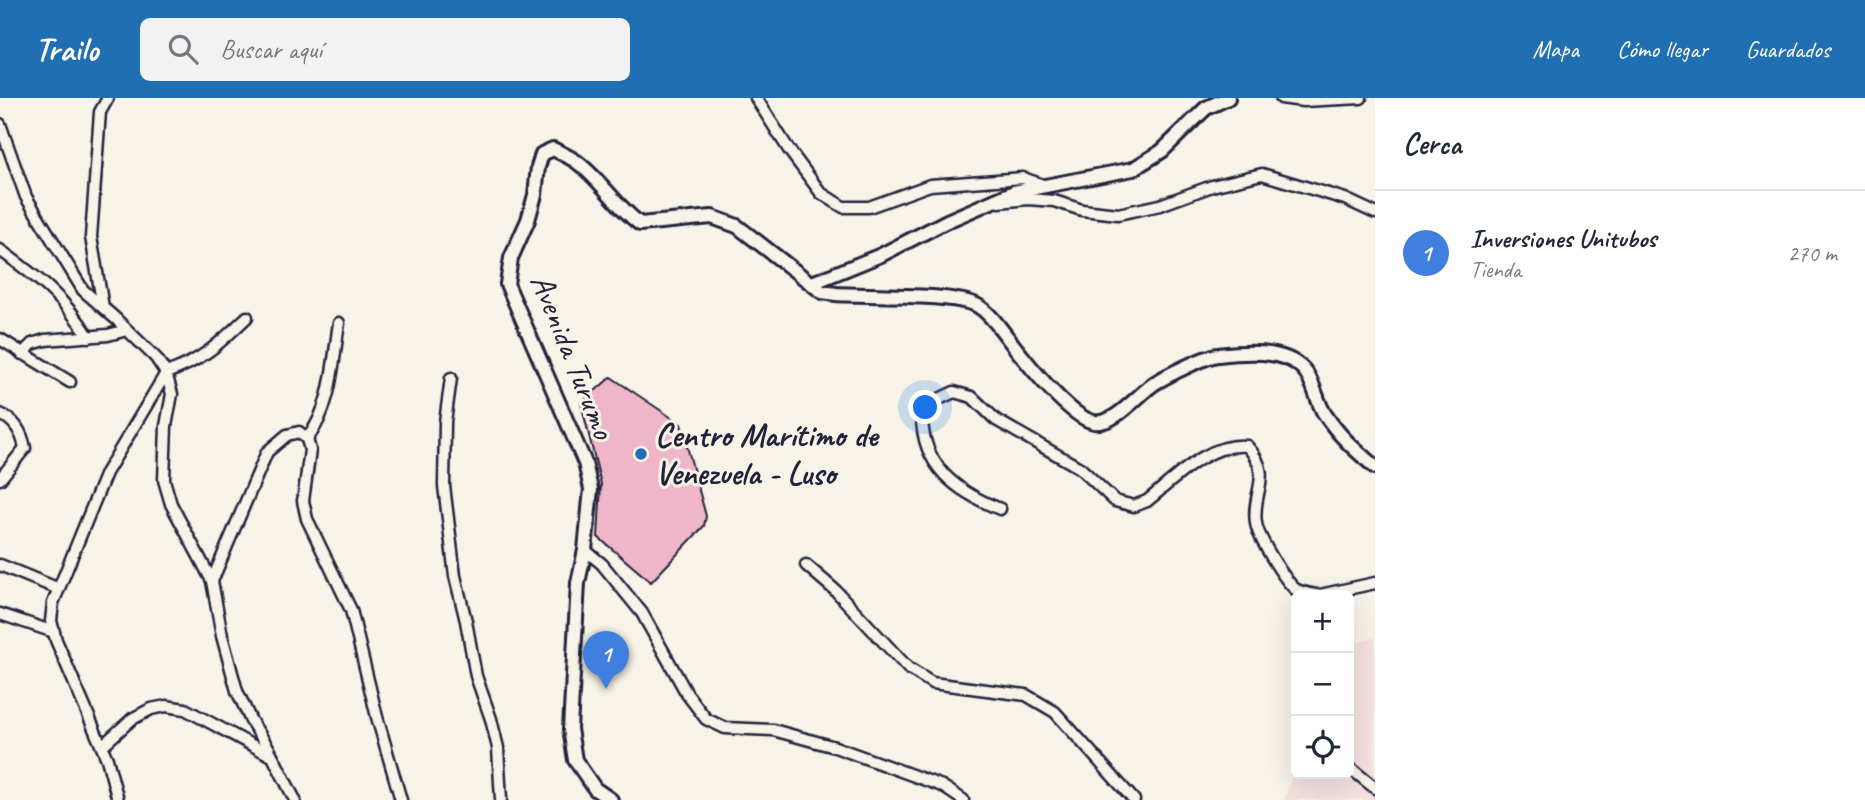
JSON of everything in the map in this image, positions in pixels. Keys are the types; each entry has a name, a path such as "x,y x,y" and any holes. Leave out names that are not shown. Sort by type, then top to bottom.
{"street":[{"path":"103,307 92,237 100,112 108,98"},
{"path":"756,98 789,150 821,193 843,207 869,206 930,185 1023,178 1046,186"},
{"path":"1228,98 1206,108 1162,151 1133,169 1014,192 881,255 812,283 822,292 835,295 948,299 979,306 1070,408 1083,418 1097,423 1111,418 1155,383 1213,355 1262,351 1292,361 1305,370 1322,411 1345,443 1375,467"},
{"path":"1281,98 1303,101 1361,98"},
{"path":"0,124 19,180 39,220 83,290 156,358 166,373 172,394 166,426 164,480 171,504 212,582 222,636 237,691 251,722 295,800"},
{"name":"Avenida Turumo","path":"585,550 592,489 585,463 507,284 511,258 528,220 535,195 542,154 553,149 576,162 598,181 622,211 640,224 712,217 737,226 812,283"},
{"path":"984,204 1028,199 1054,201 1082,210 1118,214 1160,205 1212,186 1262,174 1345,199 1375,213"},
{"path":"0,250 46,284 75,315 89,337"},
{"path":"118,800 102,747 65,664 54,632 51,621 53,603 106,473 166,373 186,366 213,350 247,317"},
{"path":"307,439 318,425 326,399 340,323"},
{"path":"22,354 32,344 108,335 127,330"},
{"path":"0,339 70,382"},
{"path":"451,378 445,422 444,486 455,576 476,676 498,748 501,800"},
{"path":"1000,509 973,498 951,483 935,462 922,432 922,414 935,401 954,393 972,397 996,420 1080,468 1115,501 1134,506 1146,501 1213,450 1232,444 1247,446 1257,457 1262,471 1255,522 1262,542 1296,590"},
{"path":"0,414 8,417 22,435 24,448 0,480"},
{"path":"212,582 267,452 287,435 299,432 307,439 310,450 303,501 307,519 351,610 401,800"},
{"path":"611,800 595,789 575,760 570,729 579,583 585,550 603,565 642,612 687,694 706,719 725,728 773,730 835,747 942,786 963,800"},
{"path":"0,565 59,589"},
{"path":"806,565 836,591 908,668 916,673 933,683 1026,695 1055,712 1135,800"},
{"path":"1342,590 1375,583"},
{"path":"0,614 54,632"},
{"path":"102,747 132,719 151,709 166,706 185,709 272,756"},
{"path":"1354,771 1375,788"}],"shaded area":[{"path":"1375,637 1375,800 1284,800 1291,779 1354,779 1354,643"}],"building":[{"name":"Centro Marítimo de Venezuela - Luso","path":"611,377 681,424 706,516 704,526 651,582 598,537 601,484 581,403"}],"place":[{"name":"Centro Marítimo de Venezuela - Luso","path":"641,454"},
{"name":"Inversiones Unitubos","path":"606,689"}]}
